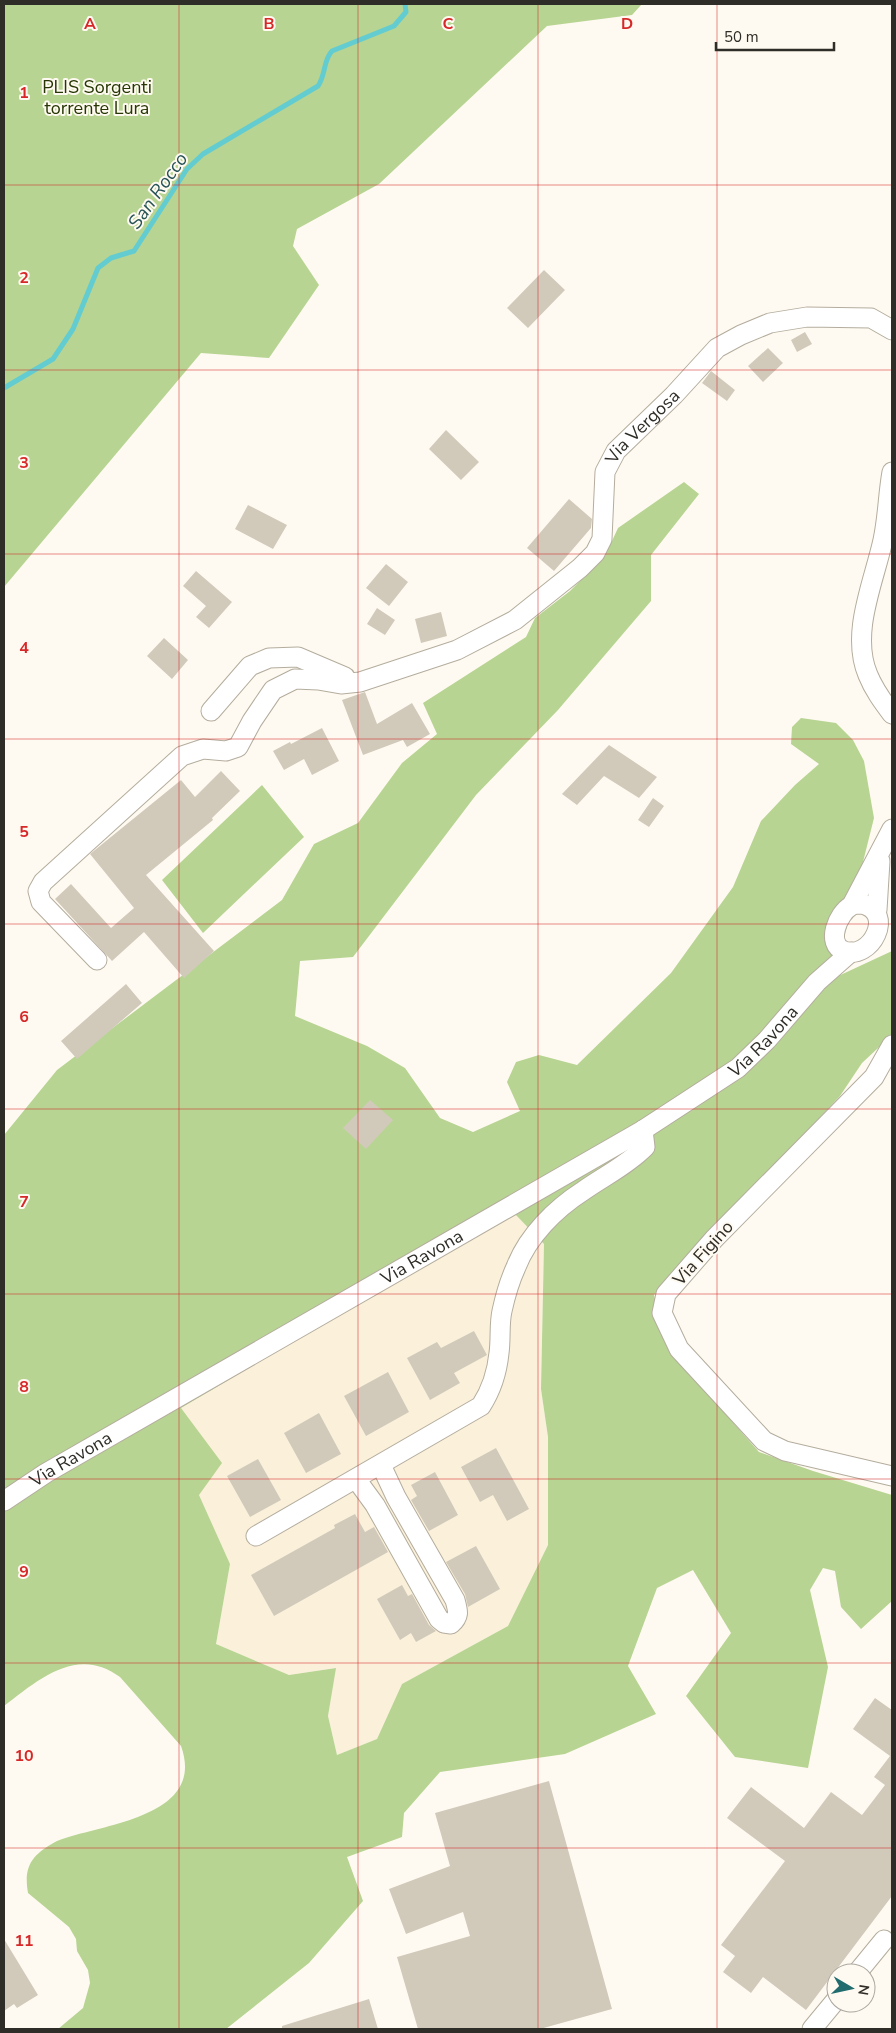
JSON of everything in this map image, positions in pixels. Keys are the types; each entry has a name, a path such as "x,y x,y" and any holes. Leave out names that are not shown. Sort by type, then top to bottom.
{"street":[{"name":"Via Vergosa","path":"97,960 41,902 38,891 44,882 182,756 204,749 226,752 238,747 252,720 273,690 295,679 341,684 360,682 457,650 515,620 580,568 595,553 602,539 605,472 616,451 674,395 717,348 741,334 770,323 807,317 872,318 892,330"},
{"path":"892,472 889,508 883,539 862,625 862,650 867,673 874,689 892,714"},
{"path":"211,710 250,666 269,658 298,657 360,682"},
{"path":"880,855 885,936 864,949 843,948 837,924 852,905 892,829"},
{"path":"852,905 872,906 884,916"},
{"name":"Via Ravona","path":"4,1501 46,1473 643,1130 738,1068 767,1040 817,982 843,948"},
{"name":"Via Figino","path":"892,1045 874,1077 714,1239 666,1294 662,1314 679,1349 764,1442 785,1451 892,1476"},
{"path":"256,1536 481,1406 492,1387 500,1353 502,1311 515,1268 532,1237 582,1191 634,1158 645,1147 643,1130"},
{"path":"356,1479 375,1504 439,1619 444,1623 451,1624 457,1619 459,1612 455,1600 396,1497 381,1465"},
{"path":"412,1570 431,1559"},
{"path":"866,1963 884,1940"},
{"path":"812,2029 826,2012"}],"shaded area":[{"path":"513,1212 544,1244 541,1389 548,1437 548,1545 508,1626 402,1684 377,1739 337,1755 328,1716 335,1668 289,1675 216,1644 230,1564 199,1495 180,1408"}],"green space":[{"name":"PLIS Sorgenti torrente Lura","path":"4,4 642,4 632,15 547,26 379,184 297,229 293,246 319,285 269,358 201,353 4,587"},
{"path":"684,482 699,494 651,555 651,601 558,710 476,795 353,957 300,961 295,1016 367,1046 405,1068 440,1118 473,1132 520,1111 507,1082 516,1062 539,1055 577,1065 671,973 733,887 761,821 795,785 819,764 791,744 792,727 801,718 836,723 853,740 864,761 874,818 834,978 892,951 892,1035 862,1063 840,1096 654,1295 669,1350 759,1452 892,1495 892,1601 861,1629 841,1607 835,1571 823,1568 810,1590 828,1667 808,1768 735,1757 686,1696 731,1633 693,1570 657,1588 628,1666 656,1714 565,1754 440,1772 404,1813 402,1837 347,1857 363,1901 309,1963 226,2029 58,2029 83,2008 90,1983 88,1970 77,1951 76,1939 69,1927 28,1893 27,1875 32,1861 42,1851 57,1841 145,1814 165,1803 179,1789 185,1770 181,1746 120,1677 104,1668 89,1664 73,1665 59,1670 30,1686 4,1706 4,1135 57,1070 282,900 314,844 358,823 402,763 437,734 423,703 526,637 535,618 570,591 605,556 618,528","holes":["513,1212 544,1244 541,1389 548,1437 548,1545 508,1626 402,1684 377,1739 337,1755 328,1716 336,1668 289,1675 216,1644 230,1564 199,1495 222,1463 181,1408"]},
{"path":"262,785 304,837 203,933 162,880"}],"building":[{"path":"544,270 565,290 528,328 507,308"},
{"path":"805,332 812,344 797,352 791,340"},
{"path":"768,348 783,363 763,382 748,366"},
{"path":"711,371 735,390 727,401 702,383"},
{"path":"446,430 479,462 461,480 429,449"},
{"path":"569,499 592,519 591,528 554,571 527,548"},
{"path":"248,505 287,525 273,549 235,529"},
{"path":"386,564 408,582 389,606 366,588"},
{"path":"196,571 232,602 209,628 196,617 206,606 183,586"},
{"path":"377,608 395,620 385,635 367,624"},
{"path":"441,612 447,636 421,643 415,619"},
{"path":"164,638 188,660 172,679 147,656"},
{"path":"365,692 377,724 412,703 430,734 407,747 403,740 363,755 342,700"},
{"path":"322,728 339,761 312,775 304,759 284,770 273,751"},
{"path":"609,745 657,777 639,798 604,776 577,805 562,794"},
{"path":"221,771 240,791 212,818 213,820 146,875 214,951 184,978 144,932 112,961 55,899 71,884 111,928 134,908 90,854 181,780 195,797"},
{"path":"653,798 664,806 649,827 638,820"},
{"path":"126,984 142,1003 77,1059 61,1041"},
{"path":"370,1100 393,1120 366,1149 343,1128"},
{"path":"474,1331 487,1355 454,1373 460,1383 430,1400 407,1358 437,1342 441,1348"},
{"path":"388,1372 409,1412 366,1436 344,1396"},
{"path":"319,1413 341,1454 306,1473 284,1433"},
{"path":"496,1448 529,1509 507,1521 493,1495 480,1502 461,1467"},
{"path":"258,1459 281,1500 250,1517 227,1476"},
{"path":"435,1472 458,1515 429,1531 411,1500 417,1496 411,1485"},
{"path":"355,1514 365,1532 374,1527 388,1552 274,1616 251,1575 335,1528 334,1525"},
{"path":"476,1546 500,1589 468,1607 465,1594 446,1562"},
{"path":"402,1585 408,1596 412,1594 429,1625 436,1631 416,1642 411,1633 400,1640 377,1599"},
{"path":"875,1698 892,1710 892,1896 841,1963 826,1963 826,1983 806,2010 763,1977 751,1993 723,1972 735,1956 721,1945 785,1861 727,1818 751,1787 804,1828 831,1792 862,1815 885,1785 874,1777 890,1756 853,1729"},
{"path":"549,1781 612,2009 540,2029 418,2029 397,1957 470,1936 463,1912 406,1934 389,1889 450,1866 435,1813"},
{"path":"4,1939 38,1995 17,2008 14,2004 4,2011"},
{"path":"369,1999 378,2029 282,2029 282,2026"}],"waterway":[{"name":"San Rocco","path":"4,388 53,359 73,329 98,268 111,258 134,251 187,169 203,154 318,86 321,82 327,59 332,51 394,26 406,12 405,4"}]}
